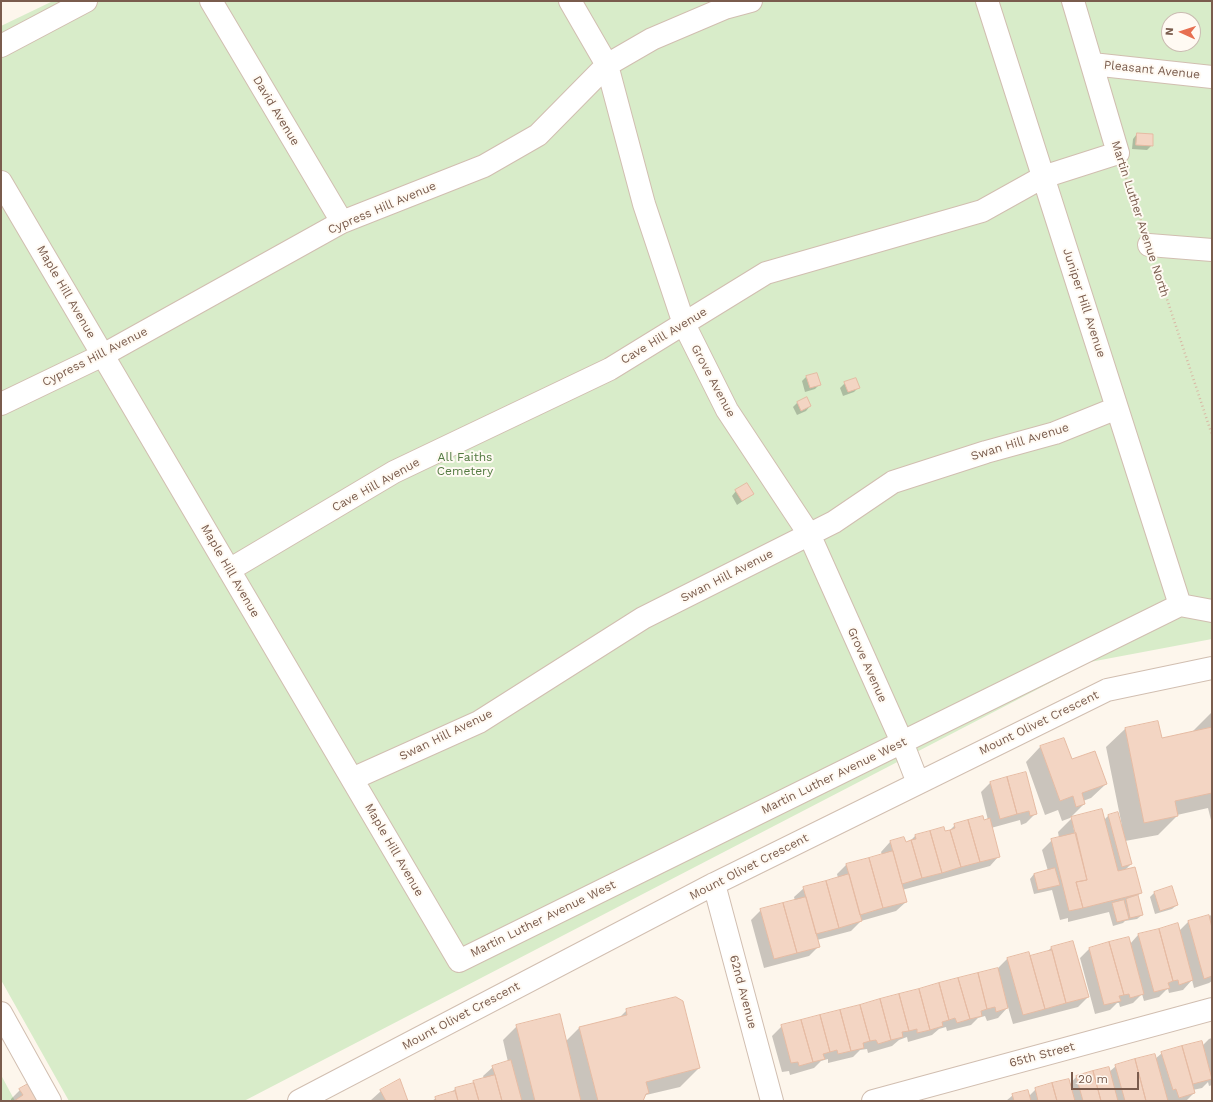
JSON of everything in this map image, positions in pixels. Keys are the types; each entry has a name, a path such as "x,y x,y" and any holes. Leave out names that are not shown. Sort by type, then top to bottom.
{"street":[{"path":"1,46 86,1"},
{"name":"David Avenue","path":"210,1 342,222"},
{"name":"Grove Avenue","path":"570,1 608,65 644,204 684,324 727,410 808,534 902,742 918,783"},
{"name":"Cypress Hill Avenue","path":"1,404 103,355 342,222 484,166 538,135 608,65 652,39 725,8 751,1"},
{"name":"Juniper Hill Avenue","path":"987,1 1180,605"},
{"name":"Martin Luther Avenue North","path":"1073,1 1118,153"},
{"path":"1176,73 1212,62"},
{"name":"Pleasant Avenue","path":"1092,64 1212,77"},
{"name":"Cave Hill Avenue","path":"229,570 394,472 610,369 766,274 982,211 1043,177 1118,153"},
{"name":"Maple Hill Avenue","path":"1,182 459,961"},
{"path":"1149,245 1212,250"},
{"name":"Swan Hill Avenue","path":"352,779 479,722 643,618 834,522 893,482 986,452 1055,433 1117,408"},
{"path":"1180,605 1212,610"},
{"name":"Martin Luther Avenue West","path":"459,961 1180,605"},
{"name":"Mount Olivet Crescent","path":"299,1101 714,884 1107,690 1212,668"},
{"name":"62nd Avenue","path":"714,884 772,1101"},
{"name":"65th Street","path":"873,1101 1212,1009"},
{"path":"1,1013 50,1101"}],"path":[{"name":"Martin Luther Avenue North","path":"1118,153 1212,435"}],"green space":[{"name":"All Faiths Cemetery","path":"53,1 1212,1 1212,639 1090,662 244,1101 69,1101 1,980 1,26"},
{"path":"1,1075 15,1101 1,1101"}],"building":[{"path":"1137,133 1153,134 1153,146 1136,145"},
{"path":"817,373 821,385 810,388 806,376"},
{"path":"856,378 860,388 848,392 844,382"},
{"path":"807,397 811,406 801,411 797,402"},
{"path":"747,483 754,494 742,501 735,490"},
{"path":"1158,721 1162,738 1212,727 1212,793 1175,801 1178,816 1144,823 1125,728"},
{"path":"1064,738 1072,759 1095,751 1107,784 1082,793 1085,804 1076,807 1073,796 1060,801 1040,746"},
{"path":"1026,772 1037,814 1030,816 1029,811 1017,814 1007,777"},
{"path":"1007,777 1017,814 1000,819 990,782"},
{"path":"1102,809 1118,871 1135,867 1142,893 1083,908 1076,882 1087,880 1071,817"},
{"path":"1118,812 1132,864 1122,867 1108,815"},
{"path":"983,816 984,820 990,818 1000,857 980,862 968,820"},
{"path":"968,820 980,862 961,867 950,830 955,828 954,824"},
{"path":"944,827 945,831 950,830 961,867 942,873 930,831"},
{"path":"930,831 942,873 922,878 911,840 916,839 915,835"},
{"path":"1076,833 1087,880 1076,882 1083,908 1069,911 1051,839"},
{"path":"904,837 906,842 911,840 922,878 902,884 890,841"},
{"path":"893,851 907,902 883,908 869,858"},
{"path":"869,858 883,908 860,915 846,864"},
{"path":"1055,868 1060,885 1038,890 1034,874"},
{"path":"849,874 862,921 839,928 826,881"},
{"path":"826,881 839,928 816,934 803,887"},
{"path":"1172,886 1178,905 1160,911 1154,892"},
{"path":"1138,895 1143,915 1130,918 1126,899"},
{"path":"806,897 820,947 797,953 783,903"},
{"path":"1124,900 1129,919 1117,922 1112,903"},
{"path":"783,903 797,953 774,959 760,909"},
{"path":"1209,915 1212,928 1212,976 1204,979 1188,921"},
{"path":"1178,923 1193,980 1179,985 1178,980 1173,981 1159,929"},
{"path":"1159,929 1173,981 1168,983 1170,988 1154,992 1138,934"},
{"path":"1129,937 1144,994 1130,998 1129,994 1124,995 1109,942"},
{"path":"1073,941 1089,997 1066,1003 1051,947"},
{"path":"1109,942 1124,995 1119,996 1121,1001 1104,1005 1089,948"},
{"path":"1052,950 1066,1003 1045,1009 1030,956"},
{"path":"1029,952 1045,1009 1023,1015 1007,958"},
{"path":"998,968 1008,1008 996,1012 995,1007 987,1009 978,973"},
{"path":"978,973 987,1009 981,1011 982,1016 970,1019 958,978"},
{"path":"958,978 970,1019 957,1023 955,1018 949,1020 939,983"},
{"path":"939,983 949,1020 942,1022 943,1026 930,1030 919,989"},
{"path":"919,989 930,1030 917,1033 917,1029 909,1031 899,994"},
{"path":"899,994 909,1031 902,1032 903,1037 891,1040 880,999"},
{"path":"676,997 683,1001 700,1068 646,1082 649,1093 646,1094 643,1101 598,1101 579,1027 627,1015 626,1009"},
{"path":"880,999 891,1040 878,1044 876,1040 870,1041 860,1005"},
{"path":"860,1005 870,1041 863,1043 864,1048 851,1051 840,1010"},
{"path":"840,1010 851,1051 838,1054 837,1050 830,1052 820,1015"},
{"path":"560,1014 581,1101 535,1101 516,1025"},
{"path":"820,1015 830,1052 823,1054 825,1059 813,1062 801,1020"},
{"path":"801,1020 813,1062 799,1066 798,1062 791,1063 781,1025"},
{"path":"1202,1041 1212,1079 1193,1084 1182,1046"},
{"path":"1182,1046 1195,1093 1179,1098 1176,1089 1173,1090 1161,1052"},
{"path":"1155,1054 1168,1101 1146,1101 1135,1059"},
{"path":"1135,1059 1146,1101 1125,1101 1115,1065"},
{"path":"511,1060 522,1101 502,1101 492,1066"},
{"path":"1109,1067 1118,1101 1101,1101 1093,1071"},
{"path":"1093,1071 1101,1101 1083,1101 1076,1076"},
{"path":"495,1075 502,1101 479,1101 473,1081"},
{"path":"400,1079 408,1101 386,1101 380,1090"},
{"path":"1069,1079 1075,1101 1057,1101 1052,1083"},
{"path":"474,1083 479,1101 458,1101 455,1088"},
{"path":"1052,1083 1057,1101 1038,1101 1035,1088"},
{"path":"28,1084 41,1101 14,1101 23,1095 19,1089"},
{"path":"1028,1090 1031,1101 1014,1101 1012,1094"},
{"path":"455,1091 458,1101 436,1101 435,1097"}]}
